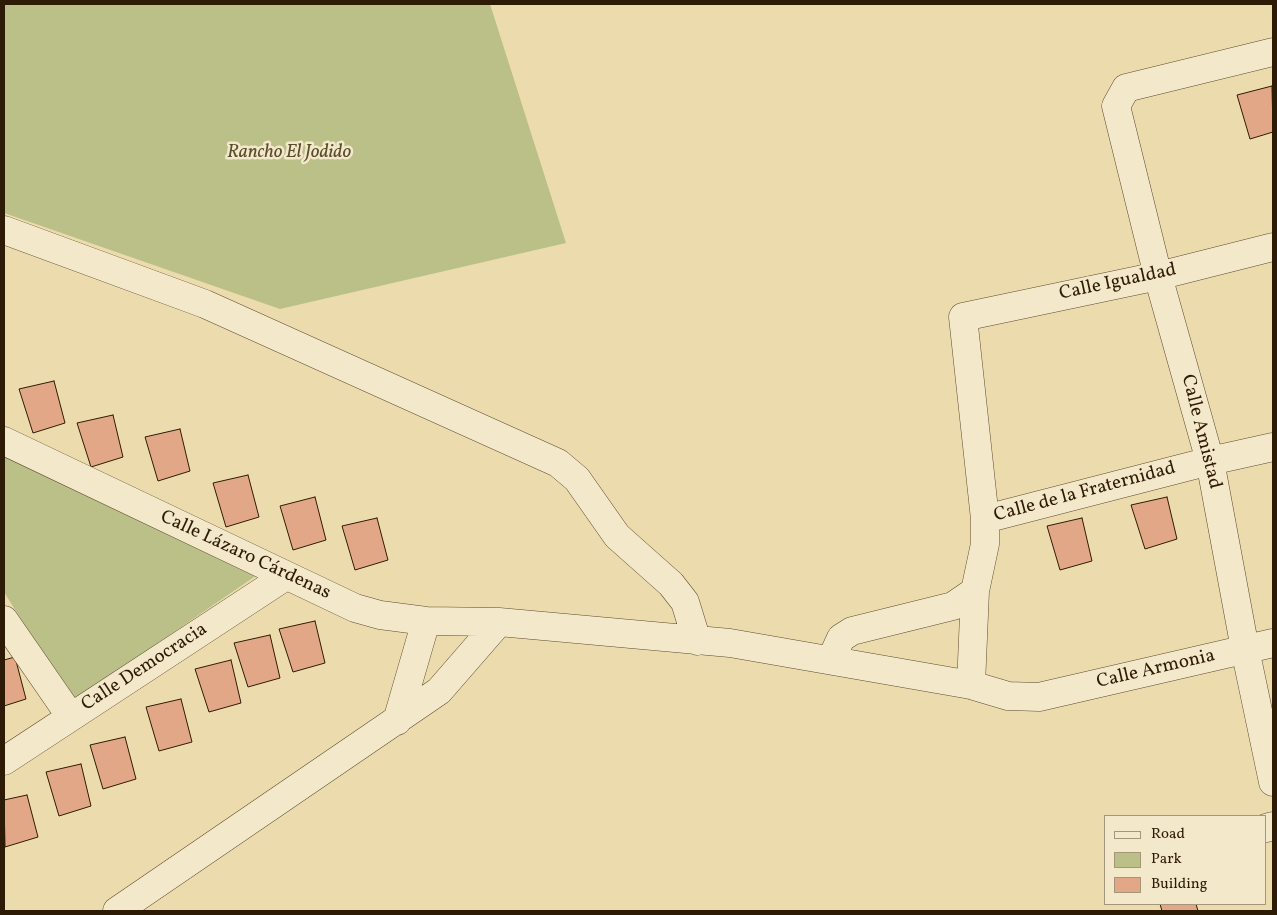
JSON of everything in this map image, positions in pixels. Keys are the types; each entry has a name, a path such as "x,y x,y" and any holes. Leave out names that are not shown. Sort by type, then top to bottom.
{"street":[{"name":"Calle Amistad","path":"1273,52 1126,88 1116,106 1158,276 1210,461 1245,649 1273,782"},
{"path":"4,230 205,304 558,463 577,479 617,536 671,584 681,596 685,602 697,641"},
{"name":"Calle Igualdad","path":"985,520 963,317 1158,276 1273,247"},
{"name":"Calle Lázaro Cárdenas","path":"4,441 367,613 426,621 499,622 730,643 831,660"},
{"name":"Calle de la Fraternidad","path":"985,520 1210,461 1273,447"},
{"path":"971,685 975,591 985,544 985,520"},
{"name":"Calle Democracia","path":"4,761 286,576"},
{"path":"831,660 841,638 852,632 953,606 975,591"},
{"path":"4,620 71,717"},
{"path":"397,721 426,621"},
{"path":"117,911 439,691 499,622"},
{"name":"Calle Armonia","path":"831,660 971,685 1008,696 1039,697 1273,642"}],"green space":[{"name":"Rancho El Jodido","path":"4,4 490,4 566,243 280,309 4,213"},
{"path":"4,450 257,575 72,702 4,592"}],"building":[{"path":"1272,86 1273,132 1250,139 1237,95"},
{"path":"54,381 65,423 33,433 19,389"},
{"path":"113,415 123,457 91,467 77,423"},
{"path":"180,429 190,471 158,481 145,437"},
{"path":"248,475 259,517 226,527 213,483"},
{"path":"315,497 326,540 293,550 280,506"},
{"path":"1167,497 1177,539 1145,549 1131,505"},
{"path":"377,518 388,560 355,570 342,526"},
{"path":"1082,518 1092,561 1060,570 1047,526"},
{"path":"315,621 325,663 293,672 279,629"},
{"path":"270,635 280,678 248,687 234,643"},
{"path":"15,657 26,699 4,706 4,660"},
{"path":"231,660 241,703 209,712 195,669"},
{"path":"181,699 192,742 159,751 146,707"},
{"path":"125,737 136,779 103,789 90,745"},
{"path":"81,764 91,806 59,816 46,772"},
{"path":"27,795 38,837 5,847 4,800"},
{"path":"1160,905 1196,905 1198,911 1162,911"}]}
